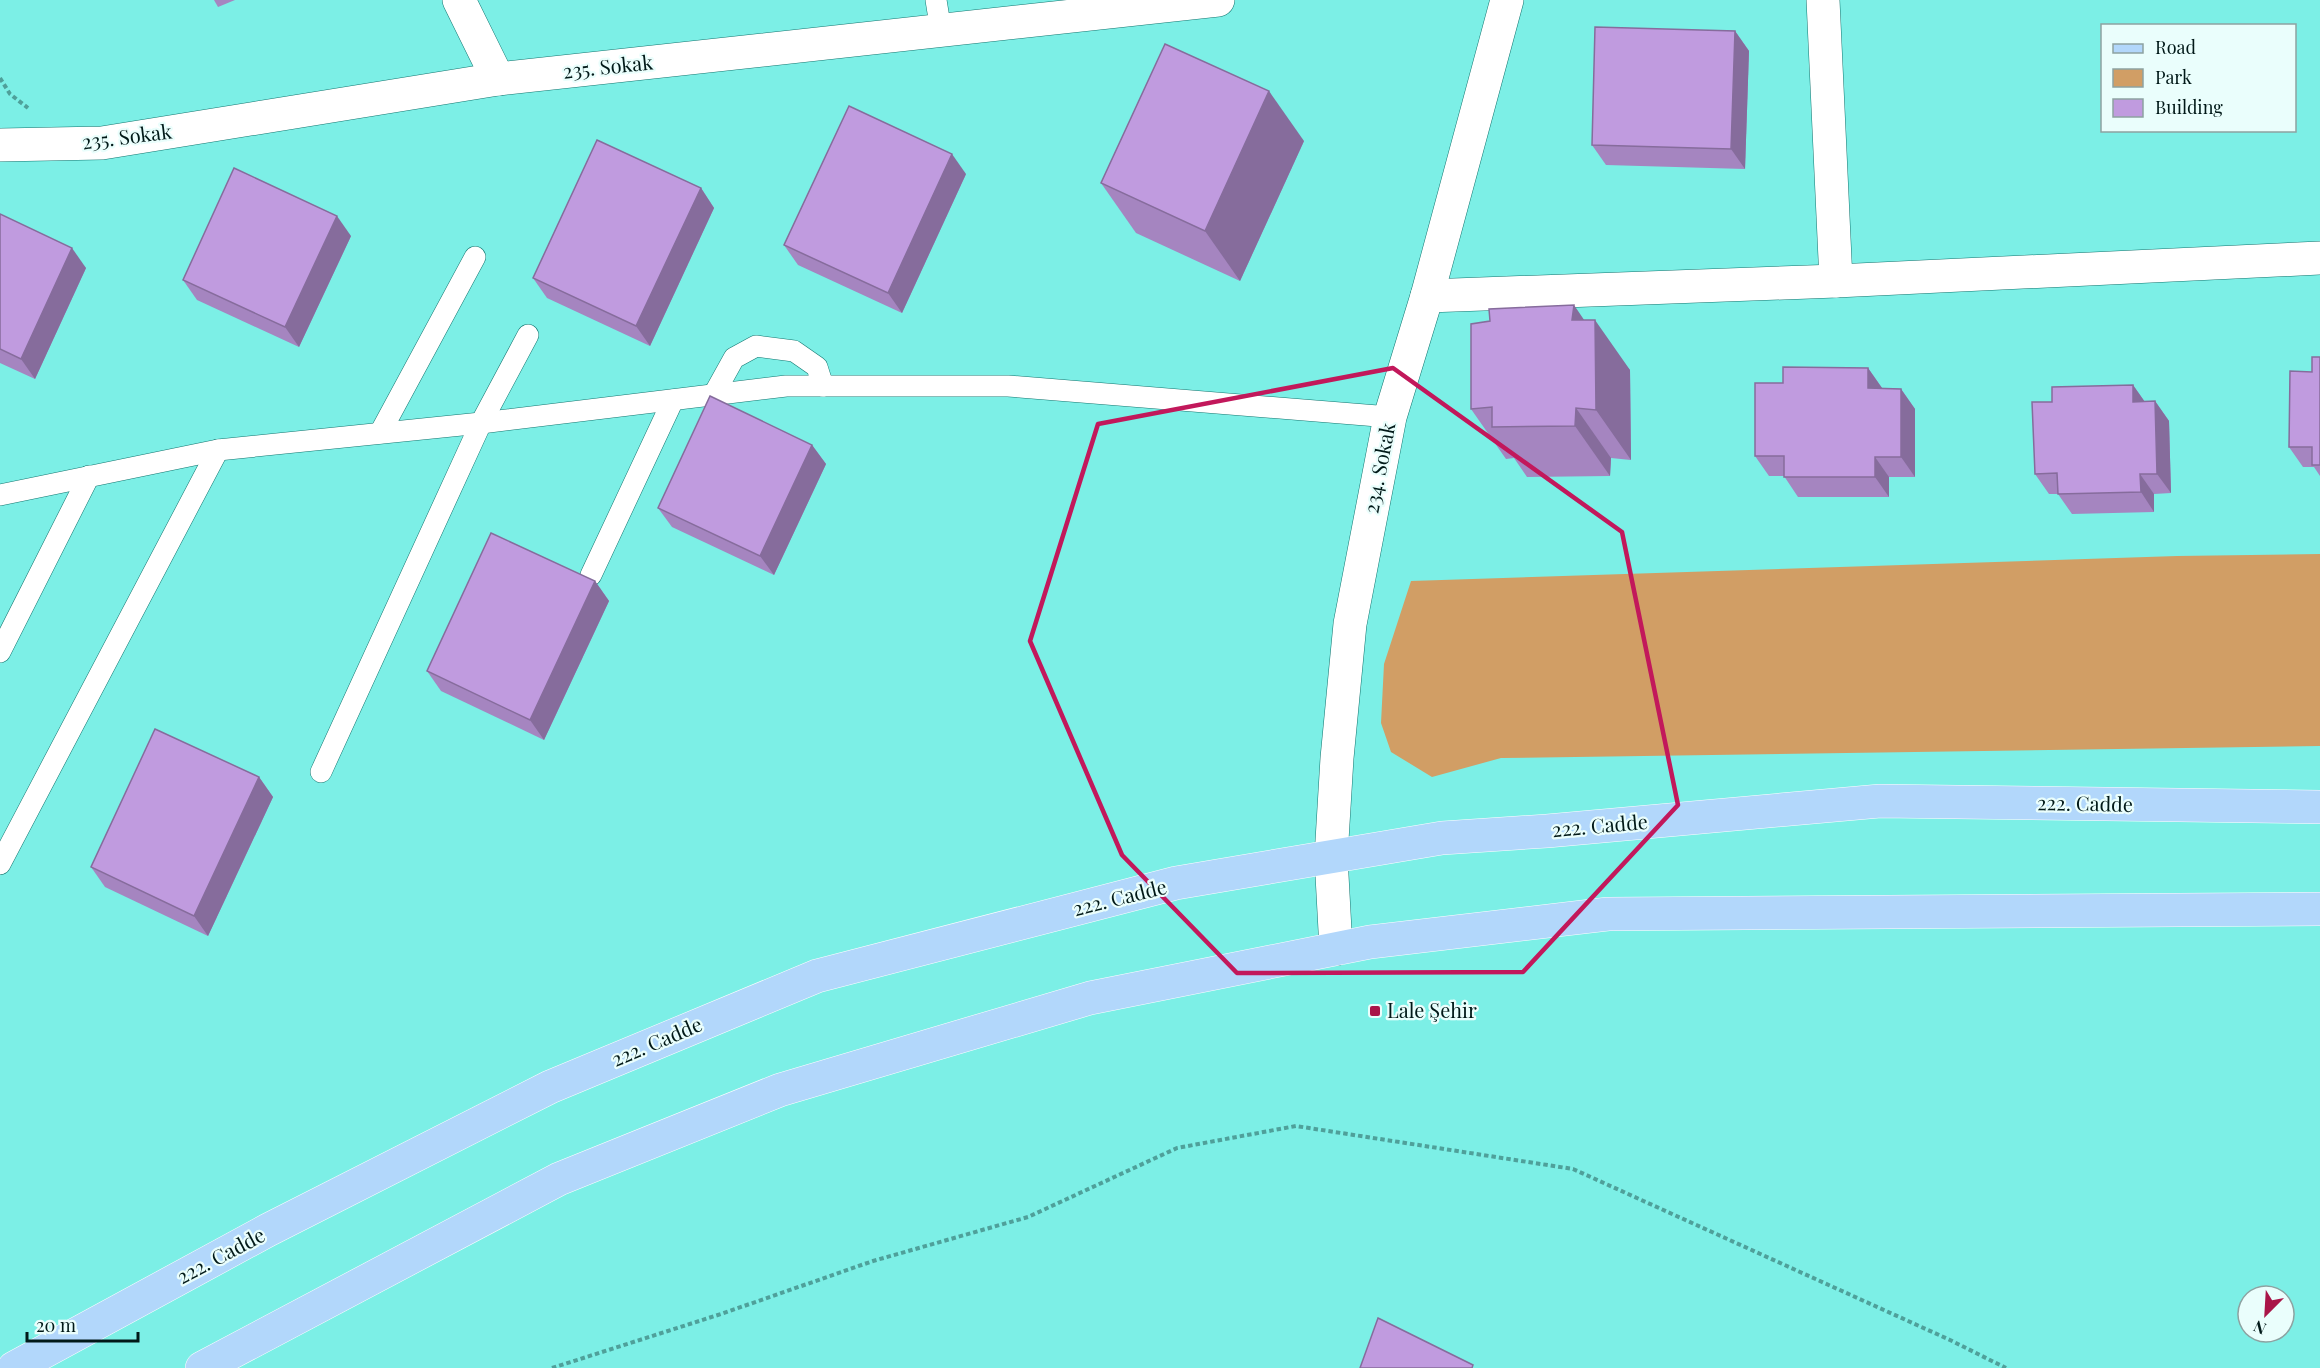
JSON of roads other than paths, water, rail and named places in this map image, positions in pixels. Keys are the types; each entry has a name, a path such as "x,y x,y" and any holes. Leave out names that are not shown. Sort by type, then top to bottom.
{"main road":[{"name":"222. Cadde","path":"14,1368 268,1230 550,1086 817,976 1176,883 1442,838 1547,831 1880,801 2320,807"},
{"path":"202,1368 559,1179 780,1090 1090,998 1370,942 1608,914 2320,909"}],"street":[{"path":"459,0 498,79"},
{"name":"235. Sokak","path":"2,143 102,143 498,79 939,15 1218,0"},
{"name":"234. Sokak","path":"1336,949 1331,857 1337,758 1350,624 1390,417 1427,296 1507,0"},
{"path":"1823,0 1836,280"},
{"path":"1427,296 2320,258"}],"lane":[{"path":"380,433 475,257"},
{"path":"321,772 481,423 528,335"},
{"path":"714,394 734,358 756,346 794,351 817,367 823,386"},
{"path":"0,495 218,450 481,423 786,386 1008,386 1390,417"},
{"path":"591,575 673,400"},
{"path":"0,864 218,450"},
{"path":"0,652 89,477"}],"place":[{"name":"Lale Şehir","path":"1375,1011"}]}
